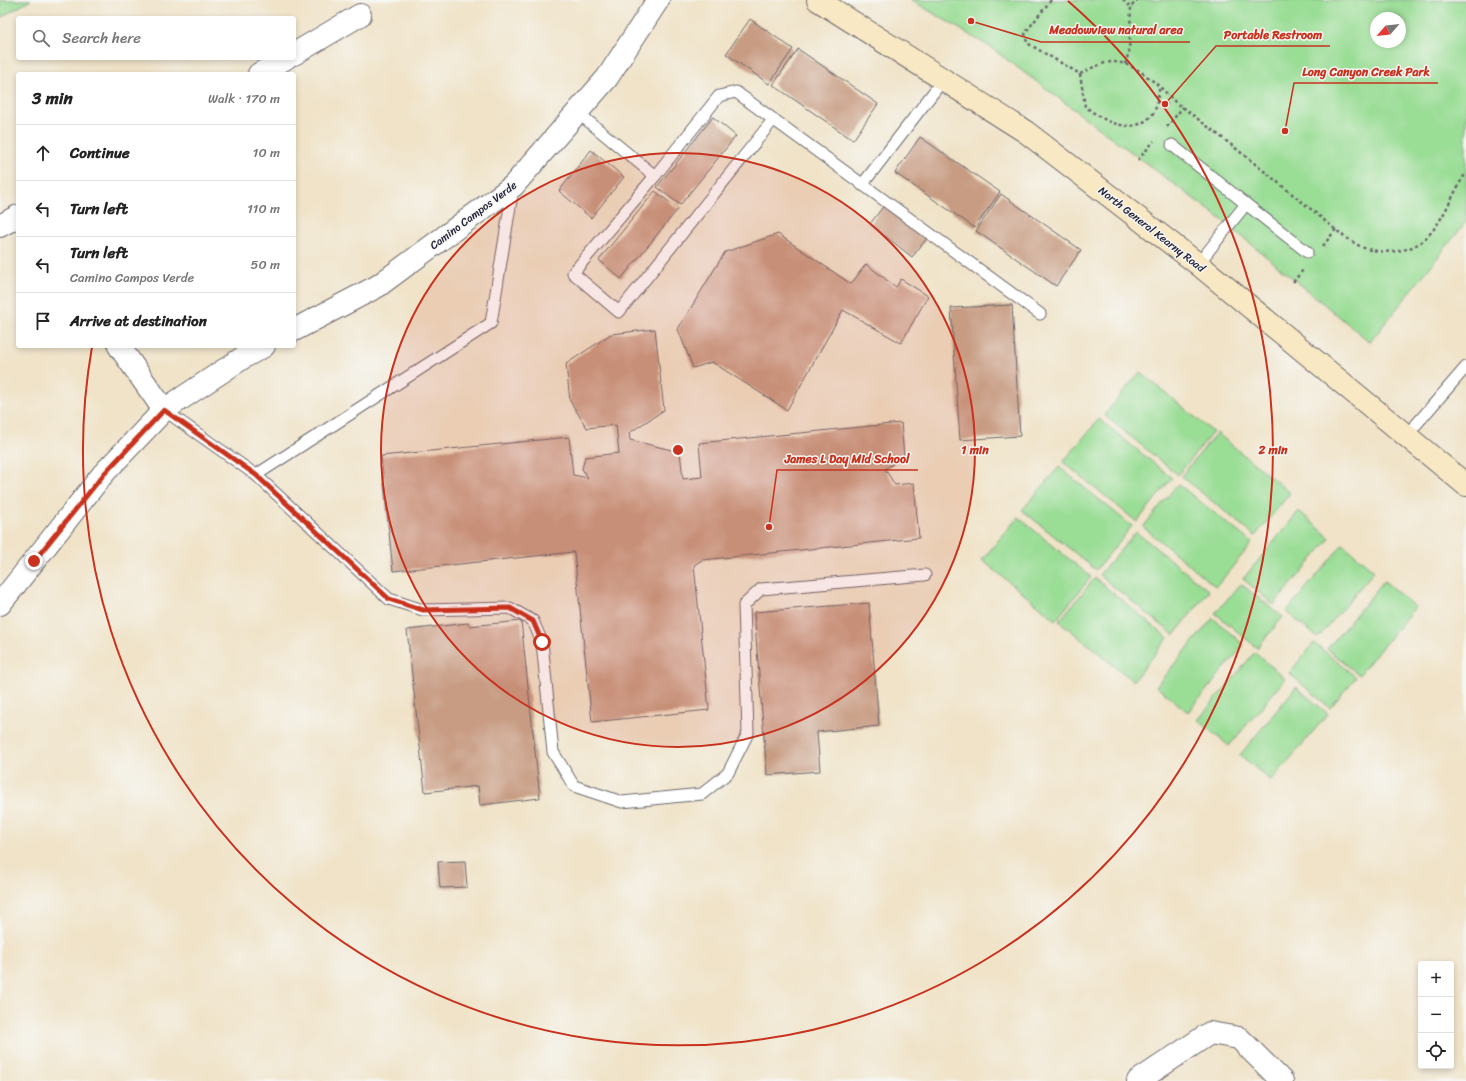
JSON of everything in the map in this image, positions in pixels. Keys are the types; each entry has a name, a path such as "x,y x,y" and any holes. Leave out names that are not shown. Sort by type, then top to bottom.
{"street":[{"name":"Camino Campos Verde","path":"296,329 378,286 513,186 607,78 658,0"},
{"name":"North General Kearny Road","path":"818,0 1026,132 1198,264 1466,485"},
{"path":"296,53 360,15"},
{"path":"262,72 283,60"},
{"path":"0,226 16,217"},
{"path":"120,348 164,410"},
{"path":"0,604 104,474 164,410 244,357 260,348"},
{"path":"1138,1081 1210,1033 1239,1038 1282,1081"}],"lane":[{"path":"862,185 944,80"},
{"path":"773,120 619,312 573,273 655,176 719,96 736,92 1040,314"},
{"path":"577,112 655,176"},
{"path":"1172,145 1307,252"},
{"path":"256,475 491,323 513,186"},
{"path":"1198,264 1246,204"},
{"path":"1407,436 1466,367"},
{"path":"164,410 256,475 389,599 423,610 510,608 533,621 542,642 553,752 574,786 622,802 702,794 728,773 748,734 744,605 761,589 925,575"}],"path":[{"path":"1051,0 1025,33 1027,43 1080,74"},
{"path":"1123,0 1131,7"},
{"path":"1125,64 1129,52 1131,7 1137,0"},
{"path":"1080,74 1099,66 1115,62 1125,64 1144,75 1160,87 1174,101 1334,227 1364,248 1395,252 1413,247 1433,231 1445,214 1450,200 1466,173"},
{"path":"1080,74 1085,106 1098,117 1121,125 1138,124 1151,116 1156,108 1160,87"}],"green space":[{"path":"0,0 31,0 0,18"},
{"path":"911,0 1466,0 1466,222 1370,342 1217,216 990,47"},
{"path":"1140,372 1213,432 1178,475 1104,415"},
{"path":"1099,419 1172,478 1137,522 1063,462"},
{"path":"1217,433 1290,493 1255,536 1181,476"},
{"path":"1059,467 1132,526 1096,570 1022,510"},
{"path":"1178,484 1252,543 1216,587 1143,527"},
{"path":"1299,511 1330,538 1274,605 1243,579"},
{"path":"1018,517 1091,577 1056,620 982,560"},
{"path":"1136,532 1209,591 1174,635 1099,575"},
{"path":"1343,544 1374,571 1318,638 1286,612"},
{"path":"1095,578 1168,638 1133,681 1059,621"},
{"path":"1384,581 1415,607 1359,675 1327,649"},
{"path":"1241,584 1283,617 1257,648 1215,613"},
{"path":"1213,618 1244,645 1188,712 1156,686"},
{"path":"1314,643 1356,677 1330,708 1289,673"},
{"path":"1255,652 1285,679 1229,746 1198,720"},
{"path":"1296,687 1328,714 1271,781 1240,755"}],"building":[{"path":"750,19 793,49 769,84 726,54"},
{"path":"798,49 878,104 853,140 773,85"},
{"path":"1165,101 1168,104 1166,107 1162,105"},
{"path":"713,117 736,136 680,205 657,187"},
{"path":"920,137 1000,192 975,228 895,173"},
{"path":"591,150 624,177 591,218 559,191"},
{"path":"655,191 678,209 621,279 599,260"},
{"path":"1001,194 1081,250 1056,286 976,231"},
{"path":"885,204 928,237 912,257 870,224"},
{"path":"778,234 851,284 866,264 896,287 901,279 928,296 901,343 843,310 787,410 712,362 693,368 678,329 725,252"},
{"path":"1012,305 1020,436 960,440 951,308"},
{"path":"655,329 664,410 629,433 630,440 680,452 683,479 702,477 699,443 901,423 904,457 885,469 895,485 914,483 919,538 702,560 694,565 709,710 592,722 574,552 393,571 381,456 569,437 573,475 588,478 582,469 585,457 619,453 616,425 587,428 570,401 566,364 611,334"},
{"path":"869,603 879,726 817,732 820,771 767,775 754,612"},
{"path":"521,621 540,798 480,805 478,786 425,792 407,630 468,623 469,626"},
{"path":"465,861 467,887 440,888 438,862"}],"place":[{"name":"Meadowview natural area","path":"971,21"},
{"name":"Portable Restroom","path":"1165,104"},
{"name":"Long Canyon Creek Park","path":"1285,131"},
{"name":"James L Day Mid School","path":"769,527"}],"route":[{"path":"34,561 104,474 164,410 256,475 389,599 423,610 510,608 533,621 542,642"}]}
